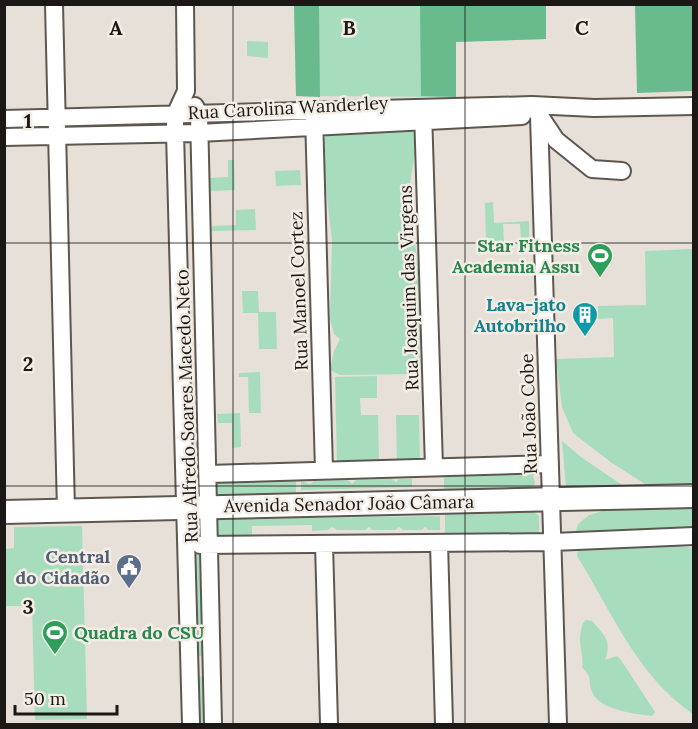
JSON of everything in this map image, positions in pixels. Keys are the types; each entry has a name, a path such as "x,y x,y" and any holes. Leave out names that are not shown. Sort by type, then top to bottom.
{"main road":[{"name":"Avenida Senador João Câmara","path":"4,512 693,496"}],"street":[{"path":"54,4 66,511"},
{"name":"Rua Alfredo Soares Macedo Neto","path":"185,4 186,91 175,115 175,133 191,724"},
{"name":"Rua Alfredo Soares Macedo Neto","path":"186,91 199,114 213,724"},
{"name":"Rua Carolina Wanderley","path":"4,119 199,114 314,118 536,110 572,106 693,106"},
{"path":"536,110 556,140 592,169 622,171"},
{"name":"Rua João Cobe","path":"536,110 552,500 558,724"},
{"name":"Rua Joaquim das Virgens","path":"423,114 434,467"},
{"name":"Rua Carolina Wanderley","path":"4,137 199,133 314,118"},
{"name":"Rua Manoel Cortez","path":"314,118 324,471"},
{"path":"184,455 208,454"},
{"name":"Avenida Senador João Câmara","path":"208,474 550,464"},
{"path":"187,545 553,542 693,536"},
{"path":"439,543 444,724"},
{"path":"324,544 329,724"},
{"path":"190,664 212,664"}],"green space":[{"path":"294,5 546,5 546,39 456,42 456,97 296,96"},
{"path":"294,5 319,5 320,97 296,96"},
{"path":"420,5 546,5 546,39 456,42 456,97 421,96"},
{"path":"635,5 693,5 693,91 637,93"},
{"path":"247,41 268,42 268,58 247,56"},
{"path":"401,129 415,131 410,205 420,276 422,365 414,374 340,375 330,370 334,351 340,339 334,334 330,319 332,240 325,179 325,138 327,133"},
{"path":"694,129 693,484 645,484 612,463 573,433 562,407 556,359 614,357 613,318 598,319 598,306 646,305 645,251 693,249"},
{"path":"228,160 234,160 235,190 210,191 210,178 228,177"},
{"path":"300,170 301,185 276,186 275,171"},
{"path":"493,202 494,223 529,221 529,242 521,243 520,224 503,224 504,243 486,244 485,203"},
{"path":"255,209 256,230 212,231 212,226 236,225 236,210"},
{"path":"242,291 258,291 259,312 276,312 277,349 259,349 258,313 243,313"},
{"path":"260,372 261,413 249,413 248,377 239,377 239,373"},
{"path":"377,376 377,398 360,398 361,415 378,415 379,460 397,460 396,415 419,415 420,461 337,463 335,377"},
{"path":"240,413 241,447 232,448 232,423 218,423 217,414"},
{"path":"562,441 581,457 625,487 566,488"},
{"path":"532,472 535,484 530,489 444,491 444,474"},
{"path":"296,478 296,495 215,496 213,480"},
{"path":"392,479 396,482 399,479 412,479 412,487 301,490 301,481 310,484 314,481 348,480 352,484 356,480"},
{"path":"693,505 693,530 575,534 578,524 589,515 610,509"},
{"path":"533,511 539,516 539,534 445,535 445,513"},
{"path":"312,515 313,518 440,516 440,530 429,530 425,527 421,530 403,530 399,527 395,530 372,530 369,527 365,530 337,530 332,527 328,530 312,531 312,525 252,526 252,537 216,537 215,518"},
{"path":"82,526 87,719 35,720 32,606 5,606 5,549 14,548 14,527"},
{"path":"665,544 693,548 693,714 673,699 641,662 614,621 577,556 578,548"},
{"path":"198,552 202,554 204,656 197,656 194,554"},
{"path":"586,620 592,621 606,639 608,648 605,660 617,656 621,660 655,712 652,716 618,710 596,698 592,692 589,677 582,667 580,637 583,623"},
{"path":"197,677 205,677 207,724 197,724"}],"place":[{"name":"Star Fitness Academia Assu","path":"600,279"},
{"name":"Lava-jato Autobrilho","path":"585,338"},
{"name":"Central do Cidadão","path":"129,590"},
{"name":"Quadra do CSU","path":"55,656"}]}
